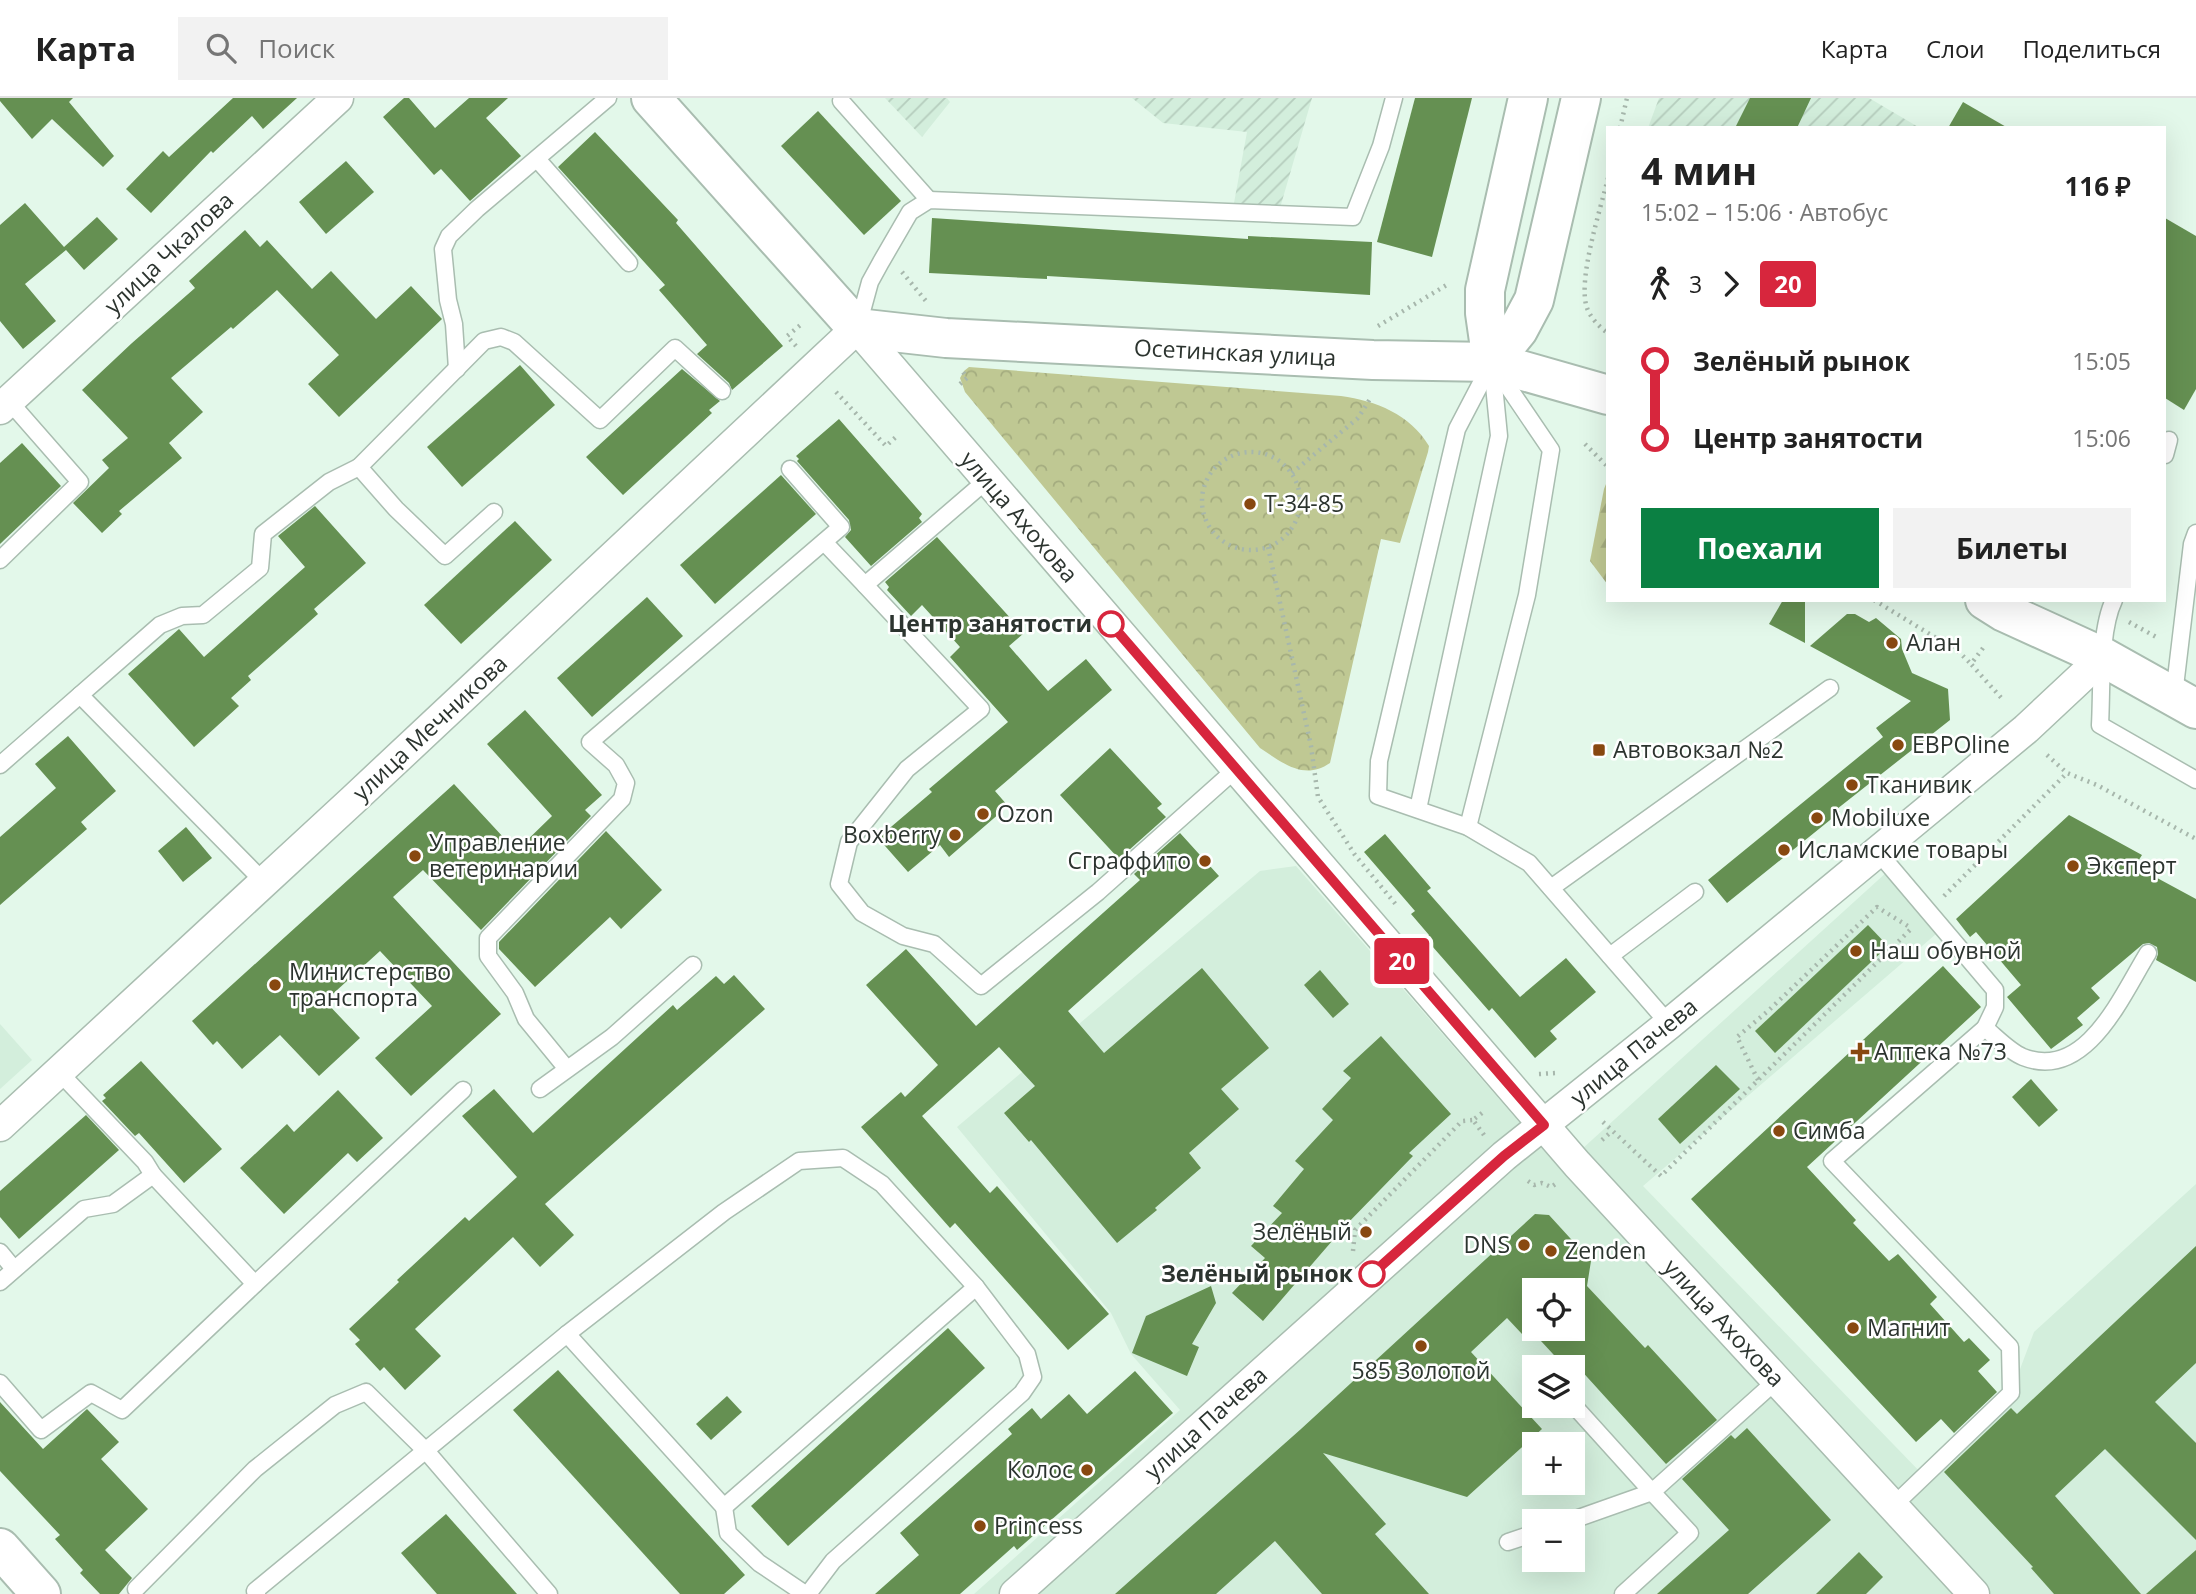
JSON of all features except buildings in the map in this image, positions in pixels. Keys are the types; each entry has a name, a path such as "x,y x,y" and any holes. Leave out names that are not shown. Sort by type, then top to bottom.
{"main road":[{"name":"улица Ахохова","path":"650,98 858,328"},
{"path":"1492,362 1485,313 1485,290 1528,98"},
{"path":"1492,362 1518,330 1534,300 1581,98"},
{"name":"Осетинская улица","path":"858,328 946,338 1373,360 1492,362 1606,394"},
{"path":"1988,602 2004,612 2103,657 2185,703"},
{"path":"0,1548 41,1594"}],"street":[{"name":"улица Чкалова","path":"4,405 338,98"},
{"name":"улица Ахохова","path":"858,328 1544,1125 1974,1594"},
{"name":"улица Мечникова","path":"0,1126 858,328"},
{"name":"улица Пачева","path":"1015,1594 1504,1156 1669,1024 2026,729 2103,657"}],"lane":[{"path":"457,369 454,324 448,300 443,249 449,236 608,98"},
{"path":"858,328 870,282 881,262 910,212 929,200 1353,217 1381,146 1394,98"},
{"path":"841,101 929,200"},
{"path":"537,159 629,262"},
{"path":"0,765 160,625 182,616 203,615 260,568 263,534 329,482 359,467 484,341 501,337 514,342 600,420 675,348 722,391"},
{"path":"1418,809 1499,436 1492,362"},
{"path":"1492,362 1457,429 1379,761 1378,796 1468,827 1529,863 1669,1024"},
{"path":"1468,827 1527,595 1551,450 1492,362"},
{"path":"0,560 80,482 4,405"},
{"path":"359,467 396,509 445,556 494,512"},
{"path":"567,1069 526,1019 515,993 488,956 488,938 622,799 626,783 616,765 590,742 841,527 790,469"},
{"path":"865,585 987,480"},
{"path":"2185,703 2179,649 2192,544 2196,533"},
{"path":"824,542 981,709 907,769 849,842 839,884 862,913 902,936 934,944 981,986 1098,892 1236,769"},
{"path":"2111,606 2103,657 2100,726 2196,780"},
{"path":"1551,888 1830,688"},
{"path":"80,695 264,882"},
{"path":"1878,852 1996,990 1995,1007 1985,1028 1832,1161 2010,1347 2011,1393 1893,1506"},
{"path":"1610,956 1695,892"},
{"path":"1985,1028 2022,1057 2047,1063 2068,1058 2100,1031 2148,953"},
{"path":"540,1088 612,1037 694,965"},
{"path":"59,1072 255,1284"},
{"path":"0,1383 41,1430 91,1394 122,1410 463,1090"},
{"path":"257,1594 255,1591 567,1334 724,1212 799,1161 844,1158 882,1184 976,1287 1027,1354 1033,1377 1023,1394 833,1561 806,1594 759,1563 728,1533 724,1507 567,1334"},
{"path":"0,1282 85,1209 113,1204 153,1175"},
{"path":"0,1252 14,1269"},
{"path":"724,1507 976,1287"},
{"path":"1585,1516 1653,1492 1777,1380"},
{"path":"136,1589 255,1469 335,1405 366,1392 427,1452 549,1594"},
{"path":"1585,1418 1690,1533 1623,1594"},
{"path":"1508,1542 1522,1537"}],"path":[{"path":"1621,126 1628,98"},
{"path":"1606,186 1586,270 1584,290 1587,309 1606,332"},
{"path":"902,272 931,307"},
{"path":"1377,326 1450,283"},
{"path":"803,323 787,335 803,355"},
{"path":"960,384 967,378 963,372"},
{"path":"836,392 886,446 897,436"},
{"path":"1292,473 1358,418 1370,399"},
{"path":"1585,444 1606,465"},
{"path":"1255,452 1282,463 1292,473 1298,487 1298,516 1291,530 1268,547 1253,550 1225,543 1206,521 1202,508 1207,479 1227,458 1240,453 1255,452"},
{"path":"1268,547 1311,746 1318,797 1353,849"},
{"path":"1877,602 1959,652 2004,701"},
{"path":"2111,606 2179,649"},
{"path":"1971,664 1983,648"},
{"path":"2046,755 2067,773 2097,785 2196,839"},
{"path":"1603,1122 1661,1176 2067,773"},
{"path":"1758,1080 1737,1037 1877,907 1911,928"},
{"path":"1531,1066 1538,1074 1556,1073"},
{"path":"1353,1252 1355,1230 1462,1121 1474,1120 1486,1110"},
{"path":"1474,1120 1489,1141"},
{"path":"1602,1140 1611,1132"},
{"path":"1528,1181 1534,1185 1542,1183 1551,1187 1558,1183"}],"shaded area":[{"path":"885,98 947,98 950,102 922,137"},
{"path":"1132,98 1312,98 1280,208 1234,203 1247,132 1163,123"},
{"path":"1659,98 1869,98 1917,126 1649,126"},
{"name":"Зелёный","path":"1296,866 1560,1169 1888,871 1943,928 1643,1186 1924,1476 2011,1393 2034,1332 2196,1184 2196,1594 974,1594 1180,1410 1131,1354 1111,1313 957,1127 1260,871"},
{"path":"0,1024 32,1060 0,1089"}],"green space":[{"path":"969,367 1341,396 1367,401 1391,411 1412,425 1429,446 1428,452 1400,543 1381,539 1330,763 1320,768 1302,770 1285,764 1260,748 965,392 960,378"},
{"path":"1606,484 1606,582 1590,561"}],"bus line":[{"name":"20","path":"1111,624 1544,1125 1504,1156 1372,1274"}],"place":[{"name":"Т-34-85","path":"1250,504"},
{"name":"Центр занятости","path":"1111,624"},
{"name":"Алан","path":"1892,643"},
{"name":"ЕВРОline","path":"1898,745"},
{"name":"Автовокзал №2","path":"1599,750"},
{"name":"Тканивик","path":"1852,785"},
{"name":"Ozon","path":"983,814"},
{"name":"Mobiluxe","path":"1817,818"},
{"name":"Boxberry","path":"955,835"},
{"name":"Исламские товары","path":"1784,850"},
{"name":"Управление ветеринарии","path":"415,856"},
{"name":"Сграффито","path":"1205,861"},
{"name":"Эксперт","path":"2073,866"},
{"name":"Наш обувной","path":"1856,951"},
{"name":"Министерство транспорта","path":"275,985"},
{"name":"Аптека №73","path":"1860,1052"},
{"name":"Симба","path":"1779,1131"},
{"name":"Зелёный","path":"1366,1232"},
{"name":"DNS","path":"1524,1245"},
{"name":"Zenden","path":"1551,1251"},
{"name":"Зелёный рынок","path":"1372,1274"},
{"name":"Магнит","path":"1853,1328"},
{"name":"585 Золотой","path":"1421,1346"},
{"name":"Колос","path":"1087,1470"},
{"name":"Princess","path":"980,1526"}]}
